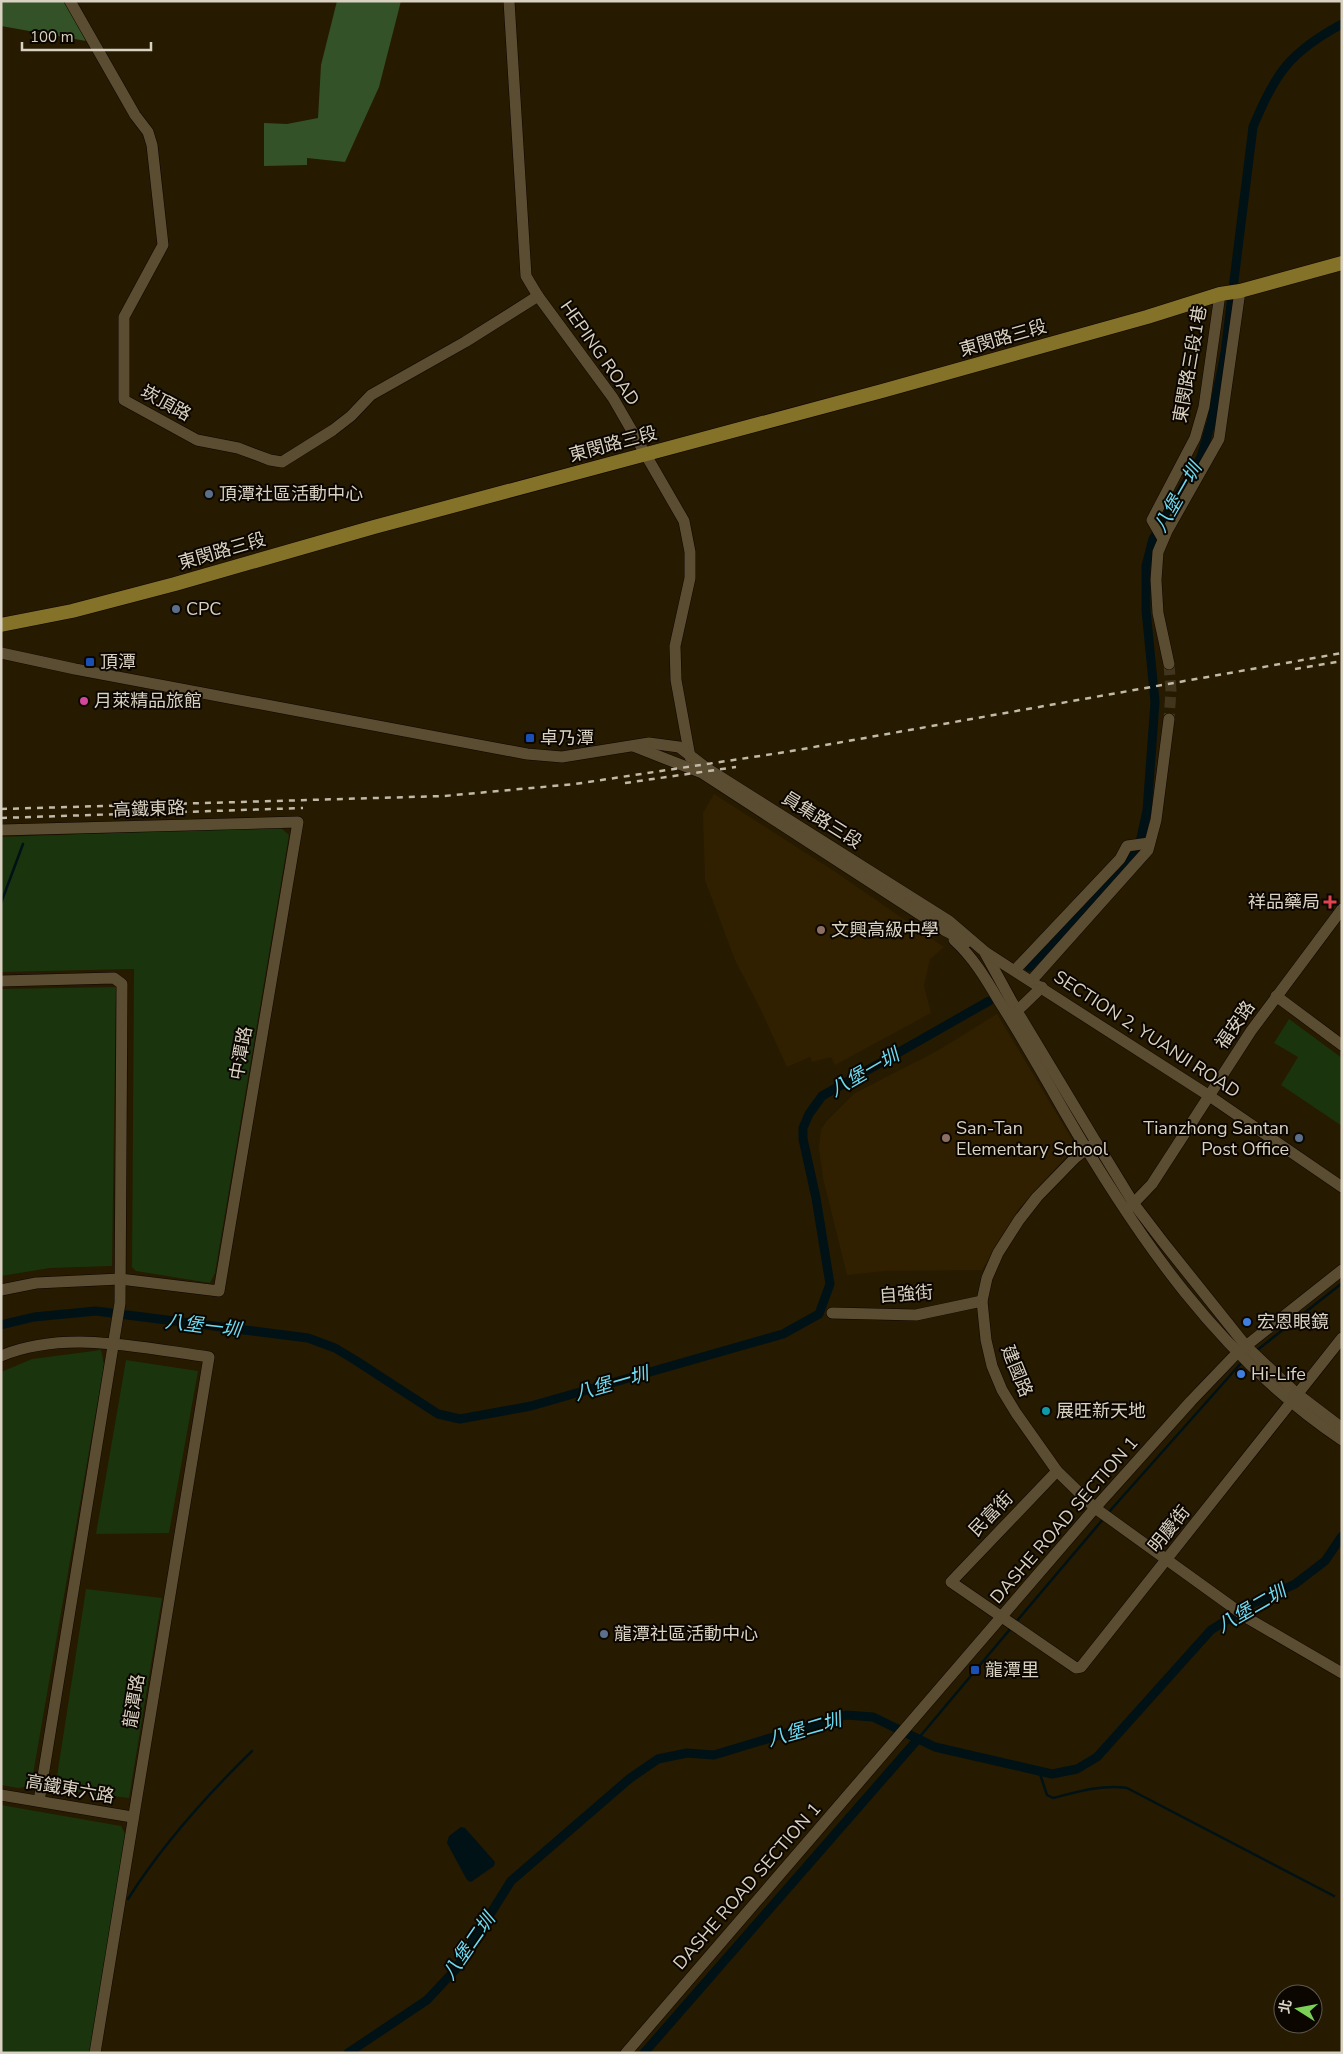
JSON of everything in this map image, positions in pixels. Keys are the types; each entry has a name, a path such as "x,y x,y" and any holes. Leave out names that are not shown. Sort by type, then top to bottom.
{"main road":[{"name":"東閔路三段","path":"1,625 72,612 374,527 647,455 1342,264"}],"street":[{"name":"崁頂路","path":"70,1 135,115 148,132 153,154 163,245 124,317 124,400 196,440 238,448 270,460 282,462 333,430 351,416 370,395 465,342 538,296"},
{"name":"HEPING ROAD","path":"509,1 526,276 538,296 613,398 684,521 690,552 690,578 675,646 676,680 689,754 699,771"},
{"name":"東閔路三段1巷","path":"1163,538 1152,520 1195,438 1231,293"},
{"path":"1169,664 1158,613 1156,580 1158,552 1163,538 1219,439 1231,293"},
{"name":"員集路三段","path":"1,653 75,669 527,754 562,757 649,743 679,747 708,769 949,920 984,950"},
{"path":"1032,980 1148,850 1156,820 1169,719"},
{"name":"員集路三段","path":"633,746 683,767 699,771 944,930"},
{"name":"高鐵東路","path":"1,830 298,822"},
{"name":"中潭路","path":"120,1279 219,1291 298,822"},
{"path":"944,930 984,950 1015,970 1120,859 1127,846 1149,843"},
{"name":"福安路","path":"1130,1208 1152,1184 1208,1095 1276,996 1342,909"},
{"path":"944,930 966,951 1017,1011 1096,1142 1130,1208"},
{"path":"984,950 1003,1008 1087,1150 1130,1208 1242,1349 1293,1398 1342,1440"},
{"name":"SECTION 2, YUANJI ROAD","path":"1015,970 1208,1095 1342,1187"},
{"path":"1,981 114,978 122,984 120,1303 39,1801"},
{"path":"1017,1011 1042,987"},
{"path":"1276,996 1342,1045"},
{"name":"建國路","path":"1096,1142 1075,1158 1019,1220 998,1253 986,1278 982,1302 986,1340 992,1366 1002,1390 1057,1471 1096,1508 1265,1630 1342,1673"},
{"name":"DASHE ROAD SECTION 1","path":"626,2053 910,1721 1003,1618 1096,1508 1242,1349 1342,1270"},
{"path":"1,1290 36,1283 120,1279"},
{"name":"自強街","path":"832,1313 916,1315 982,1302"},
{"name":"明慶街","path":"1003,1618 1076,1668 1081,1667 1342,1338"},
{"path":"1,1356 13,1351 52,1344 90,1342 114,1344"},
{"name":"龍潭路","path":"96,2052 132,1817 209,1357 114,1344"},
{"path":"1293,1398 1342,1428"},
{"name":"民富街","path":"1003,1618 952,1582 1057,1471"},
{"name":"高鐵東六路","path":"1,1795 132,1817"}],"shaded area":[{"name":"文興高級中學","path":"714,794 837,873 944,947 930,959 924,986 931,1013 835,1065 831,1057 812,1062 810,1057 787,1067 760,1008 735,960 705,880 703,813"},
{"name":"San-Tan Elementary School","path":"997,1014 1076,1146 1018,1210 982,1270 885,1271 847,1275 823,1178 819,1148 821,1130 826,1122 855,1093 937,1051"},
{"path":"461,1827 465,1828 495,1862 494,1866 471,1882 467,1880 447,1843 449,1836"}],"green space":[{"path":"1,1 66,1 86,41 1,26"},
{"path":"337,1 401,1 379,87 345,162 307,158 307,165 264,166 264,123 287,124 318,118 321,65"},
{"path":"280,827 289,835 215,1273 210,1283 136,1271 132,1267 134,969 1,972 1,837"},
{"path":"116,987 112,1266 50,1268 1,1276 1,989"},
{"path":"1289,1019 1342,1058 1342,1126 1281,1085 1298,1057 1274,1043"},
{"path":"101,1350 104,1365 31,1786 18,1788 1,1785 1,1372 32,1359"},
{"path":"126,1360 198,1371 169,1533 96,1534"},
{"path":"86,1589 162,1598 129,1798 55,1789"},
{"path":"1,1805 121,1826 126,1836 93,2053 1,2051"}],"waterway":[{"name":"八堡一圳","path":"1029,967 1138,851 1147,811 1155,702 1146,610 1146,566 1153,539 1201,457 1211,423 1225,353 1253,127 1269,92 1286,66 1309,44 1342,24"},
{"path":"1,903 23,844"},
{"name":"八堡一圳","path":"1,1325 34,1317 96,1311 308,1338 335,1348 438,1414 460,1419 531,1406 783,1334 819,1314 830,1284 816,1198 803,1139 803,1128 809,1114 822,1096 989,1001"},
{"path":"1256,1351 1341,1284"},
{"path":"1108,1513 1242,1362"},
{"path":"1016,1622 1104,1518"},
{"name":"八堡二圳","path":"348,2053 427,2000 456,1969 511,1881 629,1779 658,1759 687,1753 714,1755 846,1715 873,1717 935,1747 1052,1774 1077,1769 1097,1757 1211,1630 1252,1604 1295,1584 1325,1561 1342,1536"},
{"path":"917,1740 1011,1628"},
{"path":"644,2053 917,1740"},
{"path":"128,1899 155,1859 185,1822 252,1751"},
{"path":"1039,1771 1047,1795 1053,1798 1099,1788 1127,1788 1334,1896"}],"tunnel":[{"path":"1169,664 1171,691 1169,719"}],"railway":[{"path":"1,809 444,796 575,784 786,752 1342,653"},
{"path":"1295,669 1342,661"},
{"path":"625,783 736,767"},
{"path":"1,818 303,808"}],"place":[{"name":"頂潭社區活動中心","path":"209,494"},
{"name":"CPC","path":"176,609"},
{"name":"頂潭","path":"90,662"},
{"name":"月萊精品旅館","path":"84,701"},
{"name":"卓乃潭","path":"530,738"},
{"name":"祥品藥局","path":"1330,902"},
{"name":"文興高級中學","path":"821,930"},
{"name":"San-Tan Elementary School","path":"946,1138"},
{"name":"Tianzhong Santan Post Office","path":"1299,1138"},
{"name":"宏恩眼鏡","path":"1247,1322"},
{"name":"Hi-Life","path":"1241,1374"},
{"name":"展旺新天地","path":"1046,1411"},
{"name":"龍潭社區活動中心","path":"604,1634"},
{"name":"龍潭里","path":"975,1670"}]}
